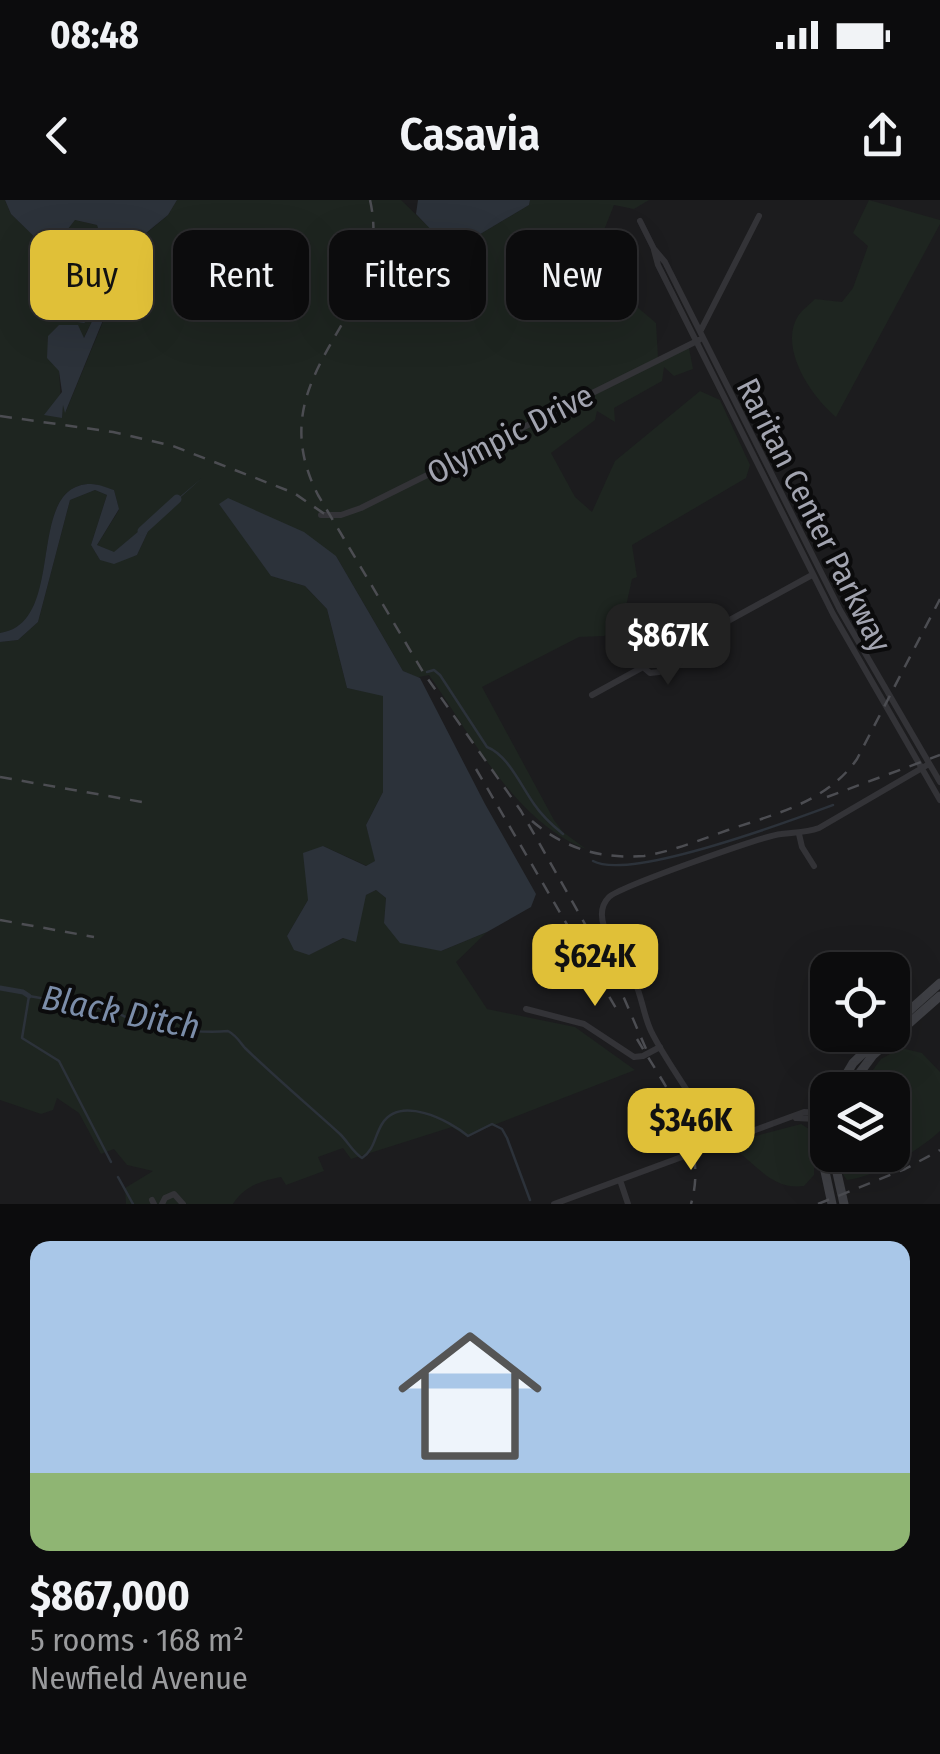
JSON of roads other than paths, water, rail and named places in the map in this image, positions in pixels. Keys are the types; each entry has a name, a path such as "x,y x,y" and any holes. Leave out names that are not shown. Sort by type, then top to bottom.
{"street":[{"path":"700,337 760,216"},
{"name":"Raritan Center Parkway","path":"640,221 665,262 813,574 926,766 940,782"},
{"name":"Raritan Center Parkway","path":"700,337 840,610 926,766 940,800"},
{"name":"Olympic Drive","path":"321,516 341,516 361,508 700,337"},
{"path":"664,656 813,574"},
{"path":"648,650 657,650 664,656 660,672 652,673 643,667 642,658 648,650"},
{"path":"592,695 643,667"},
{"path":"714,1145 708,1126 642,1009 634,979 604,926 602,910 610,897 654,877 776,835 799,834 833,821 926,766"},
{"path":"799,834 814,866"},
{"path":"910,1010 940,983"},
{"path":"856,1072 940,996"},
{"path":"526,1009 587,1025 634,1057 660,1046"},
{"path":"801,1113 810,1108"},
{"path":"554,1204 810,1111"},
{"path":"775,1122 810,1118"},
{"path":"824,1172 832,1204"},
{"path":"837,1172 844,1204"},
{"path":"620,1180 628,1204"},
{"path":"159,1202 174,1194 182,1204"}],"waterway":[{"path":"142,531 177,499"},
{"path":"427,672 434,670 440,675 487,747 508,764 537,808 563,834"},
{"path":"593,861 612,865 673,856 833,805"},
{"name":"Black Ditch","path":"0,988 29,996"},
{"name":"Black Ditch","path":"111,1162 59,1061 22,1038 29,996 115,1011 169,1028 228,1031 362,1158 372,1147 382,1124 400,1111 425,1113 468,1136 492,1124 502,1129 507,1138 530,1200"},
{"path":"118,1177 133,1204"}],"railway":[{"path":"370,200 373,241 364,278 313,378 303,413 303,451 318,495 423,672 521,811 615,977 646,1049"},
{"path":"0,416 113,432 173,446 294,493 326,515"},
{"path":"532,821 557,839 584,850 613,856 644,856 799,805 831,786 857,759 940,599"},
{"path":"827,797 940,755"},
{"path":"476,769 617,1010"},
{"path":"0,777 142,802"},
{"path":"0,920 94,937"},
{"path":"637,1039 672,1097 690,1138 695,1181 691,1204"},
{"path":"818,1204 905,1169 940,1150"}]}
